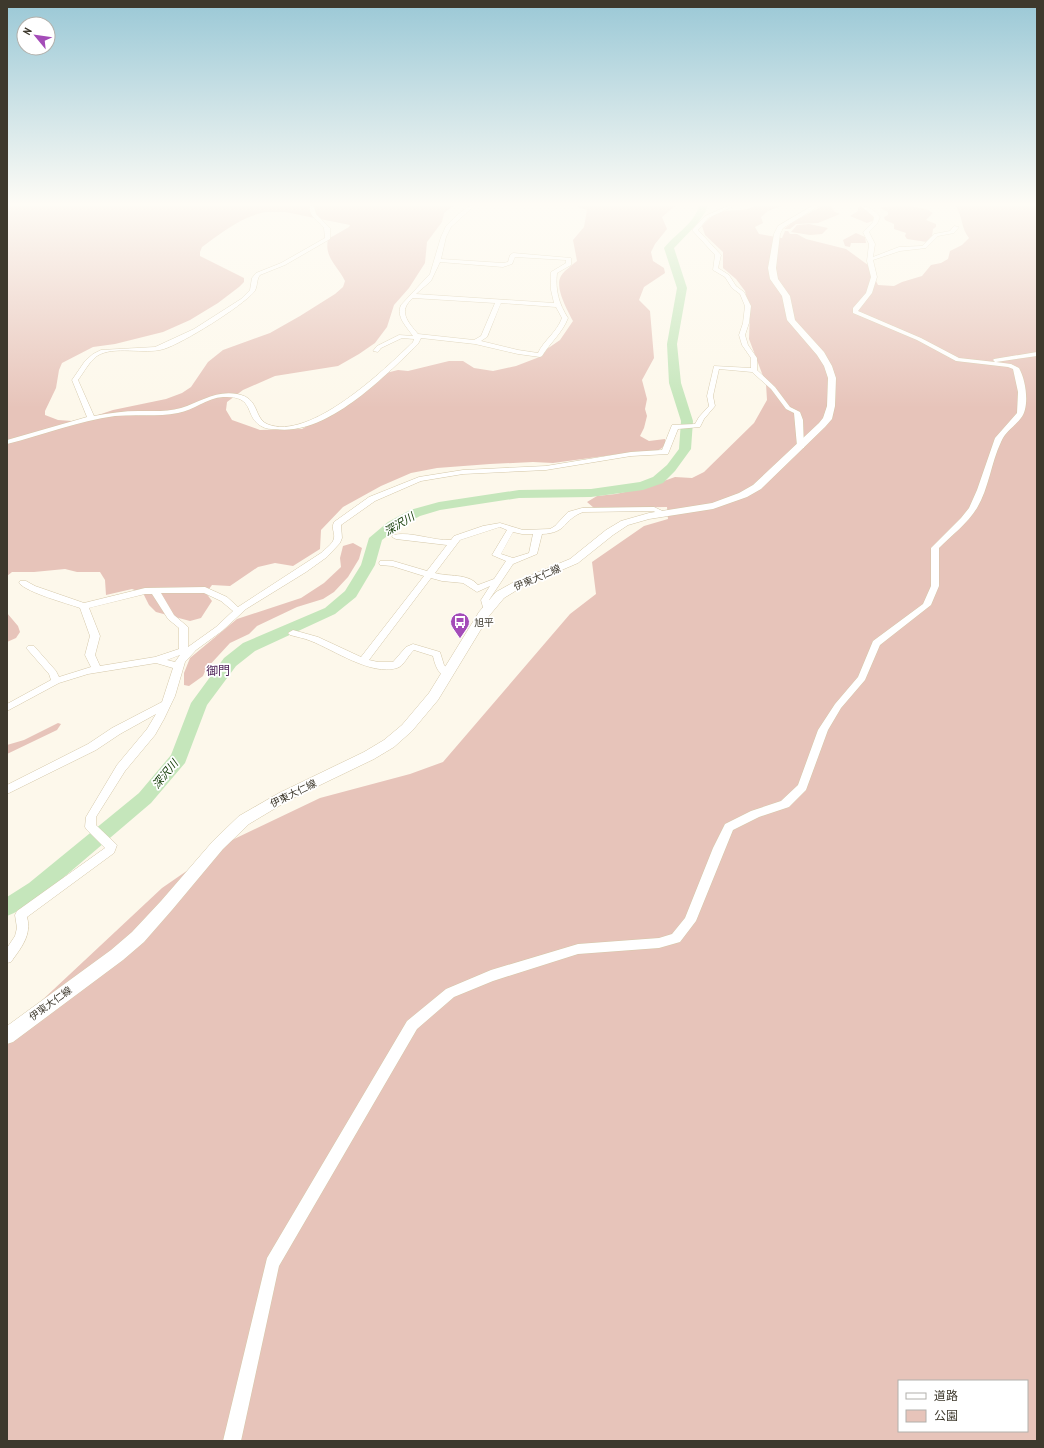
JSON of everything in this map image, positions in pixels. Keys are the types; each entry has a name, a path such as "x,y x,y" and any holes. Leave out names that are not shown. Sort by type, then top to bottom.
{"main road":[{"name":"伊東大仁線","path":"7,1036 37,1012 126,948 168,905 216,847 245,820 267,806 340,771 394,740 415,720 448,673 487,609 500,594 508,589 574,561 609,534 628,522 722,504 739,498 758,487 801,446 827,419 831,406 832,378 826,360 791,320 786,296 774,279 773,274"}],"street":[{"path":"91,419 89,410 84,404 75,380 87,362 95,355 103,351 117,349 145,350 163,347 212,321 243,300 253,290 255,278 259,274"},
{"path":"418,337 402,314 404,306 429,280 432,274"},
{"path":"376,351 379,347 401,336 475,342 518,352 540,355 544,347 562,326 565,318 557,305 553,285 554,274"},
{"path":"721,274 726,276 734,287 742,292 748,306 746,323 742,335 745,346 754,358 754,370"},
{"path":"232,1441 272,1263 412,1025 450,993 491,976 578,949 659,943 676,938 690,922 719,848 729,827 755,814 784,804 802,787 823,730 838,706 862,678 876,643 927,605 935,586 935,548 967,516 975,502 987,473 997,442 1005,429 1019,417 1022,408 1019,374 1017,369 1009,366 964,362 953,358 919,339 855,312 856,308 869,293 874,277 873,274"},
{"path":"413,296 557,305"},
{"path":"475,342 484,337 499,302"},
{"path":"7,442 63,424 114,414 178,411 210,398 228,395 249,401 257,419 266,426 284,428 302,425 337,409 358,394 416,343 418,337"},
{"path":"985,363 1029,354 1037,354"},
{"path":"7,708 56,681 96,669 156,660 187,650 219,629 238,611 324,555 336,544 338,538 336,528 337,524 372,499 419,479 463,472 546,468 631,454 665,452 670,437 676,426 698,426 701,418 712,406 710,396 716,367 754,370 773,388 788,408 797,412 799,416 798,439 801,446"},
{"path":"363,661 453,542 459,537 494,526 504,526 522,532 555,530 571,514 582,510 654,509 665,514"},
{"path":"511,529 496,556 513,561 533,554 538,532"},
{"path":"396,537 441,543 453,542"},
{"path":"487,609 485,600 511,560"},
{"path":"383,563 393,564 442,578 465,580 472,583 477,589 497,581"},
{"path":"23,583 32,588 84,606 126,595 155,591 205,590 224,599 238,611"},
{"path":"7,958 24,932 24,924 21,915 110,850 110,845 91,827 91,817 120,768 151,732 167,704 178,666 187,650 183,627 171,618 155,591"},
{"path":"84,606 95,636 90,655 96,669"},
{"path":"293,633 315,639 363,661 393,666 398,664 409,649 413,647 437,654 440,667 448,673"},
{"path":"31,648 53,673 56,681"},
{"path":"156,660 178,666"},
{"path":"7,790 92,747 116,731 167,704"}],"green space":[{"path":"7,274 235,274 244,278 244,282 239,287 218,303 190,320 163,332 115,344 93,347 62,363 59,370 56,388 45,411 45,415 58,420 72,421 92,417 113,410 166,399 182,393 191,387 208,362 223,350 270,333 335,294 343,287 345,281 340,274 418,274 409,288 394,305 387,327 375,343 359,354 338,366 275,376 243,390 227,402 226,410 232,420 260,430 302,429 332,412 378,375 398,370 408,371 449,361 463,361 474,368 493,371 516,366 542,356 547,349 560,340 573,321 560,292 559,281 563,274 664,274 644,287 639,300 650,311 654,358 642,380 647,399 645,409 647,416 640,436 649,441 665,439 665,444 657,451 634,452 553,463 533,462 490,464 437,468 411,473 381,486 343,507 321,530 320,549 293,566 275,563 258,567 230,586 212,585 206,593 212,601 201,618 190,621 156,612 149,605 143,593 132,589 106,595 105,580 100,572 77,572 65,569 34,572 12,572 7,576"},
{"path":"730,274 872,274 878,285 894,286 922,276 924,274 1037,274 1037,1441 7,1441 7,1033 162,888 230,841 320,798 410,774 443,762 570,614 596,594 592,562 644,526 668,519 667,507 594,508 587,502 597,496 616,494 647,487 675,477 692,478 704,472 754,423 767,400 766,384 749,339 750,312 745,291 736,279"},
{"path":"353,543 362,548 359,559 348,577 334,592 323,599 297,607 257,626 249,634 230,643 206,669 203,676 189,686 184,685 184,673 190,658 237,619 301,598 324,583 341,567 340,558 343,546"},
{"path":"7,613 18,626 20,632 16,638 7,642"},
{"path":"58,723 61,724 57,730 7,754 7,745 24,740"}],"waterway":[{"name":"深沢川","path":"7,907 36,889 145,798 179,758 199,703 230,662 249,647 330,611 351,594 368,565 376,538 393,525 415,513 439,506 519,494 591,493 643,486 658,480 671,468 685,449 687,421 675,383 672,344 682,288 677,274"}],"place":[{"name":"旭平","path":"460,639"}],"district":[{"name":"御門","path":"218,671"}]}
